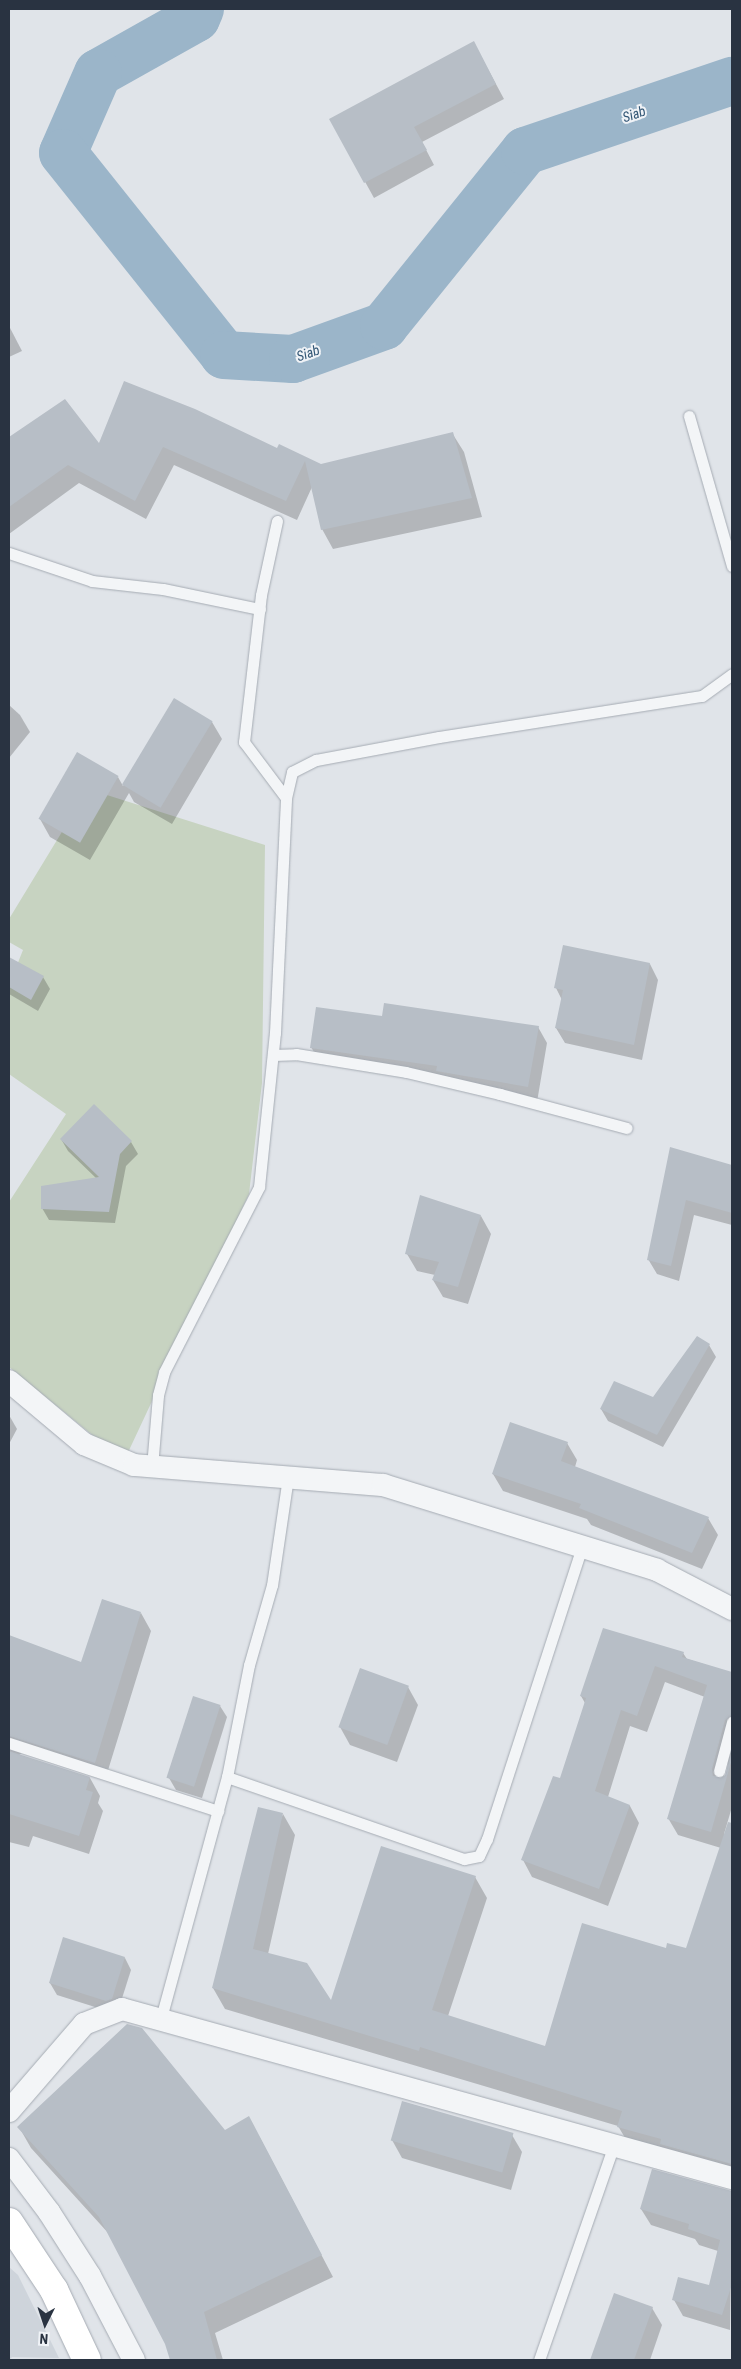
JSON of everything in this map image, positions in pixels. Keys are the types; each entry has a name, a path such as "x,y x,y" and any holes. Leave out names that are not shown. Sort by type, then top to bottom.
{"main road":[{"path":"9,2222 54,2290 87,2360"}],"street":[{"path":"9,1381 84,1444 134,1465 383,1485 657,1570 732,1609"},
{"path":"9,2111 84,2024 122,2009 161,2018 732,2178"},
{"path":"9,2159 49,2212 90,2276 134,2360"}],"lane":[{"path":"689,416 732,566"},
{"path":"277,521 260,609 244,742 286,798"},
{"path":"9,553 92,581 163,590 260,609"},
{"path":"152,1467 158,1395 164,1372 259,1187 273,1055 286,798 292,772 316,760 448,735 702,696 732,674"},
{"path":"273,1055 296,1054 406,1072 500,1094 627,1128"},
{"path":"161,2018 227,1777 250,1665 272,1585 288,1477"},
{"path":"227,1777 464,1859 478,1856 487,1839 582,1546"},
{"path":"719,1771 732,1722"},
{"path":"9,1744 218,1811"},
{"path":"539,2360 614,2145"}],"shaded area":[{"path":"9,2267 18,2275 59,2358 12,2357 9,2360"}],"green space":[{"path":"88,789 265,845 262,1083 249,1194 124,1461 9,1367 9,1202 66,1114 9,1074 9,985 23,950 9,942 9,919"}],"building":[{"path":"474,41 496,84 414,127 427,150 364,183 329,119"},
{"path":"124,381 195,409 277,448 279,444 321,464 453,432 472,498 321,530 305,461 286,501 163,447 135,501 68,465 9,507 9,437 65,399 99,443"},
{"path":"174,698 213,721 161,808 122,785"},
{"path":"77,752 119,776 80,843 38,819"},
{"path":"563,945 650,963 634,1045 555,1028 563,990 554,988"},
{"path":"9,957 44,976 31,1000 9,987"},
{"path":"384,1003 539,1026 528,1087 436,1071 437,1066 310,1048 316,1007 382,1016"},
{"path":"94,1104 132,1141 120,1154 109,1212 41,1209 41,1186 99,1177 60,1139"},
{"path":"670,1147 732,1165 732,1213 686,1200 671,1266 647,1260"},
{"path":"420,1195 481,1215 458,1287 432,1280 439,1262 405,1254"},
{"path":"697,1336 710,1344 657,1435 600,1409 614,1381 653,1397"},
{"path":"510,1422 568,1442 561,1461 709,1517 692,1553 579,1508 581,1504 492,1474"},
{"path":"102,1599 141,1612 95,1763 9,1736 9,1635 81,1662"},
{"path":"603,1628 684,1652 682,1657 732,1672 732,1715 725,1720 712,1769 713,1776 725,1776 732,1750 732,1759 711,1832 667,1819 707,1685 655,1666 637,1716 621,1710 595,1791 630,1805 599,1889 521,1860 553,1776 560,1778 586,1698 580,1696"},
{"path":"360,1668 409,1686 387,1745 338,1727"},
{"path":"193,1696 221,1705 194,1787 166,1778"},
{"path":"9,1751 90,1777 86,1790 93,1792 79,1836 9,1814"},
{"path":"258,1807 283,1813 253,1949 307,1963 331,2000 381,1846 476,1876 432,2010 545,2046 582,1923 666,1948 667,1943 686,1948 728,1822 732,1823 732,2164 660,2144 661,2139 617,2127 622,2111 420,2047 419,2051 212,1988"},
{"path":"63,1937 125,1957 112,1999 106,2001 49,1983"},
{"path":"127,2024 142,2028 225,2130 249,2116 322,2255 204,2312 217,2360 170,2360 165,2344 99,2217 17,2127"},
{"path":"402,2101 514,2133 502,2172 391,2140"},
{"path":"652,2169 732,2191 732,2284 722,2315 672,2300 678,2277 709,2285 720,2240 688,2229 689,2224 640,2209"},
{"path":"614,2293 653,2307 634,2360 590,2360"}],"waterway":[{"name":"Siab","path":"200,9 196,18 98,73 63,153 224,355 293,359 384,326 525,151 732,81"}]}
